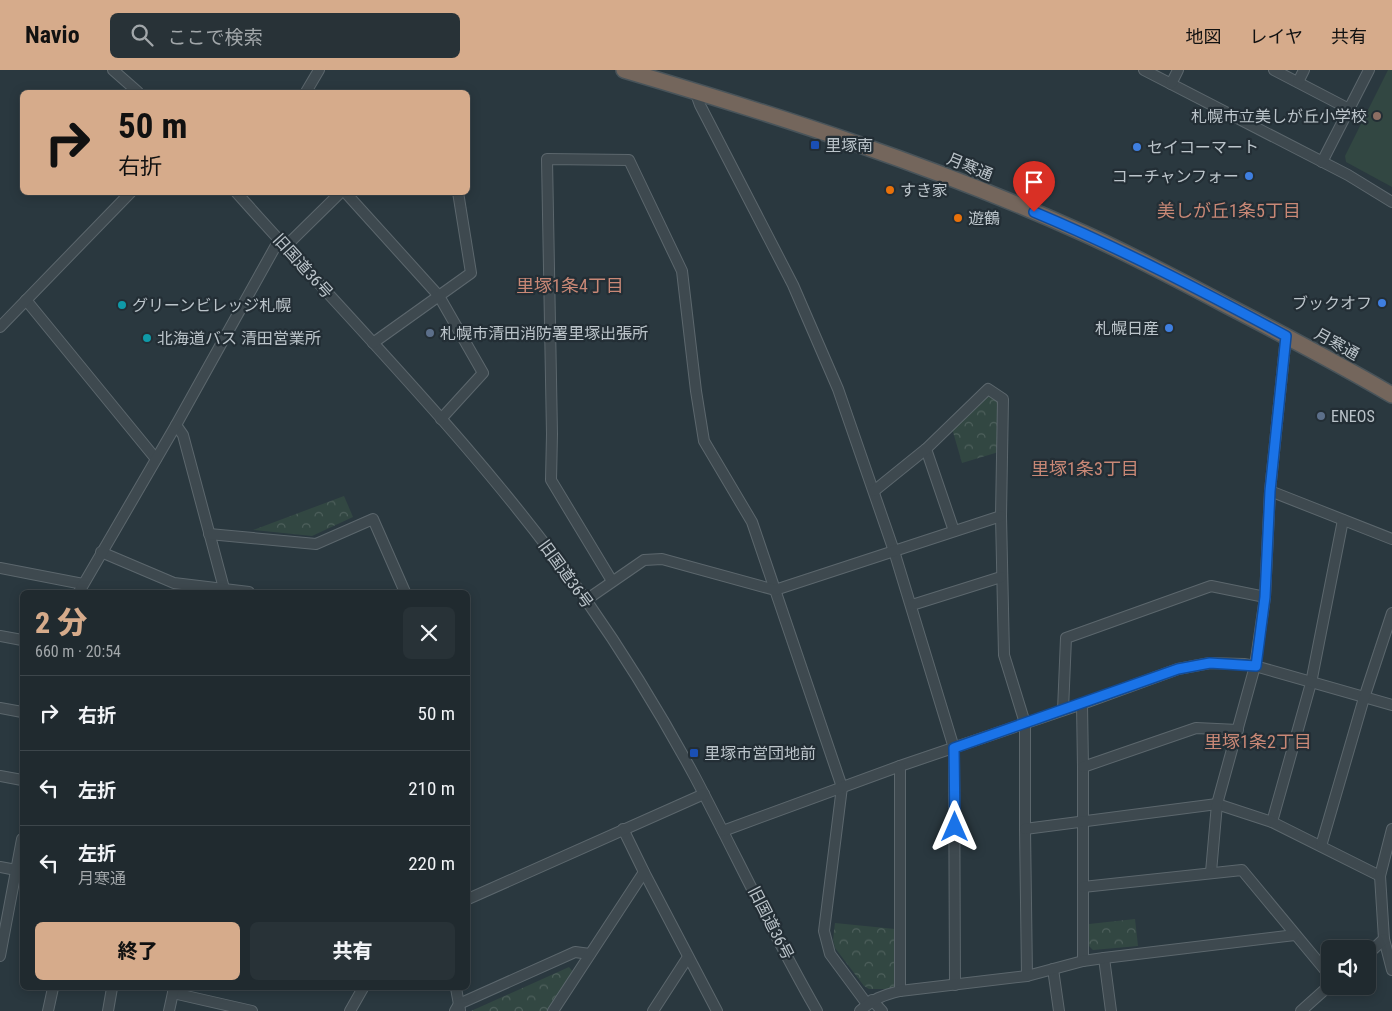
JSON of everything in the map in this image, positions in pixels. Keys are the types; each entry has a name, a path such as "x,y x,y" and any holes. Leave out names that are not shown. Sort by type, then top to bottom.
{"highway":[{"name":"月寒通","path":"624,70 781,118 912,163 1065,225 1133,256 1286,336 1392,396"}],"street":[{"path":"113,70 136,90"},
{"path":"307,90 319,70"},
{"path":"1144,70 1348,175 1392,202"},
{"path":"1171,84 1178,70"},
{"path":"1274,70 1349,109"},
{"path":"1298,82 1304,70"},
{"path":"1322,162 1369,70"},
{"path":"695,91 700,105 793,285 838,388 912,605 954,748 955,985"},
{"path":"612,581 550,480 552,434 547,159 629,160 682,271 691,356 704,441 752,522 842,787 824,931 830,954 867,1005 882,1011"},
{"path":"0,326 128,195"},
{"name":"旧国道36号","path":"238,195 441,419 530,523 586,600 643,687 672,736 817,1011"},
{"path":"244,202 248,195"},
{"path":"0,568 81,588 282,243 339,195"},
{"path":"346,195 439,296 483,373 441,419"},
{"path":"373,343 471,273 458,195"},
{"path":"26,300 156,459"},
{"path":"1211,872 1217,804 1256,666 1265,597 1270,491 1286,336"},
{"path":"874,491 926,449 988,389 1003,398 1001,577 1004,655 1025,723 1024,829 1027,976"},
{"path":"176,425 183,435 224,590"},
{"path":"926,449 954,531"},
{"path":"1270,491 1392,539"},
{"path":"586,600 644,560 662,559 775,590 1001,516"},
{"path":"209,534 316,544 373,519 404,590"},
{"path":"1272,822 1311,682 1343,520"},
{"path":"101,552 174,583 214,590"},
{"path":"912,605 1001,577"},
{"path":"1063,710 1066,638 1211,586 1265,597"},
{"path":"1321,846 1364,698 1392,613"},
{"path":"0,636 20,640"},
{"path":"723,831 900,766 1178,669 1210,663 1256,666 1392,705"},
{"path":"1082,704 1083,961"},
{"path":"0,708 20,712"},
{"path":"1083,767 1196,728 1238,730"},
{"path":"900,766 900,991"},
{"path":"0,776 20,780"},
{"path":"470,898 704,794"},
{"path":"1024,829 1217,804 1272,822 1380,876"},
{"path":"623,829 717,1011"},
{"path":"1392,829 1380,876 1384,940 1392,970"},
{"path":"0,956 18,886 16,870 20,849"},
{"path":"0,867 16,870"},
{"path":"1083,887 1242,870 1321,965"},
{"path":"553,1011 644,872"},
{"path":"867,1005 882,995 900,991 1027,976 1083,961 1295,935"},
{"path":"1376,947 1384,940"},
{"path":"456,990 458,1009 575,952 590,954"},
{"path":"653,1011 688,957"},
{"path":"1104,958 1111,1011"},
{"path":"1053,969 1059,1011"},
{"path":"48,1011 53,990"},
{"path":"108,1011 112,990"},
{"path":"169,1011 174,990 252,1011"},
{"path":"350,1011 362,990"},
{"path":"1301,1011 1321,993"}],"green space":[{"name":"札幌市立美しが丘小学校","path":"1388,70 1392,70 1392,187 1346,162 1345,156"},
{"path":"988,389 1003,399 1002,451 962,463 951,425"},
{"path":"344,496 353,517 312,536 253,530"},
{"path":"1135,919 1138,946 1093,950 1088,945 1089,924"},
{"path":"835,923 895,929 896,985 893,989 869,989 864,986 835,948 833,940"},
{"path":"569,967 574,973 549,1011 471,1011"}],"place":[{"name":"札幌市立美しが丘小学校","path":"1377,116"},
{"name":"里塚南","path":"815,145"},
{"name":"セイコーマート","path":"1137,147"},
{"name":"コーチャンフォー","path":"1249,176"},
{"name":"すき家","path":"890,190"},
{"name":"遊鶴","path":"958,218"},
{"name":"ブックオフ","path":"1382,303"},
{"name":"グリーンビレッジ札幌","path":"122,305"},
{"name":"札幌日産","path":"1169,328"},
{"name":"札幌市清田消防署里塚出張所","path":"430,333"},
{"name":"北海道バス 清田営業所","path":"147,338"},
{"name":"ENEOS","path":"1321,416"},
{"name":"里塚市営団地前","path":"694,753"}],"district":[{"name":"美しが丘1条5丁目","path":"1229,210"},
{"name":"里塚1条4丁目","path":"570,285"},
{"name":"里塚1条3丁目","path":"1085,468"},
{"name":"里塚1条2丁目","path":"1258,741"}],"route":[{"path":"955,827 954,748 1178,669 1210,663 1256,666 1265,597 1270,491 1286,336 1133,256 1034,212"}]}
